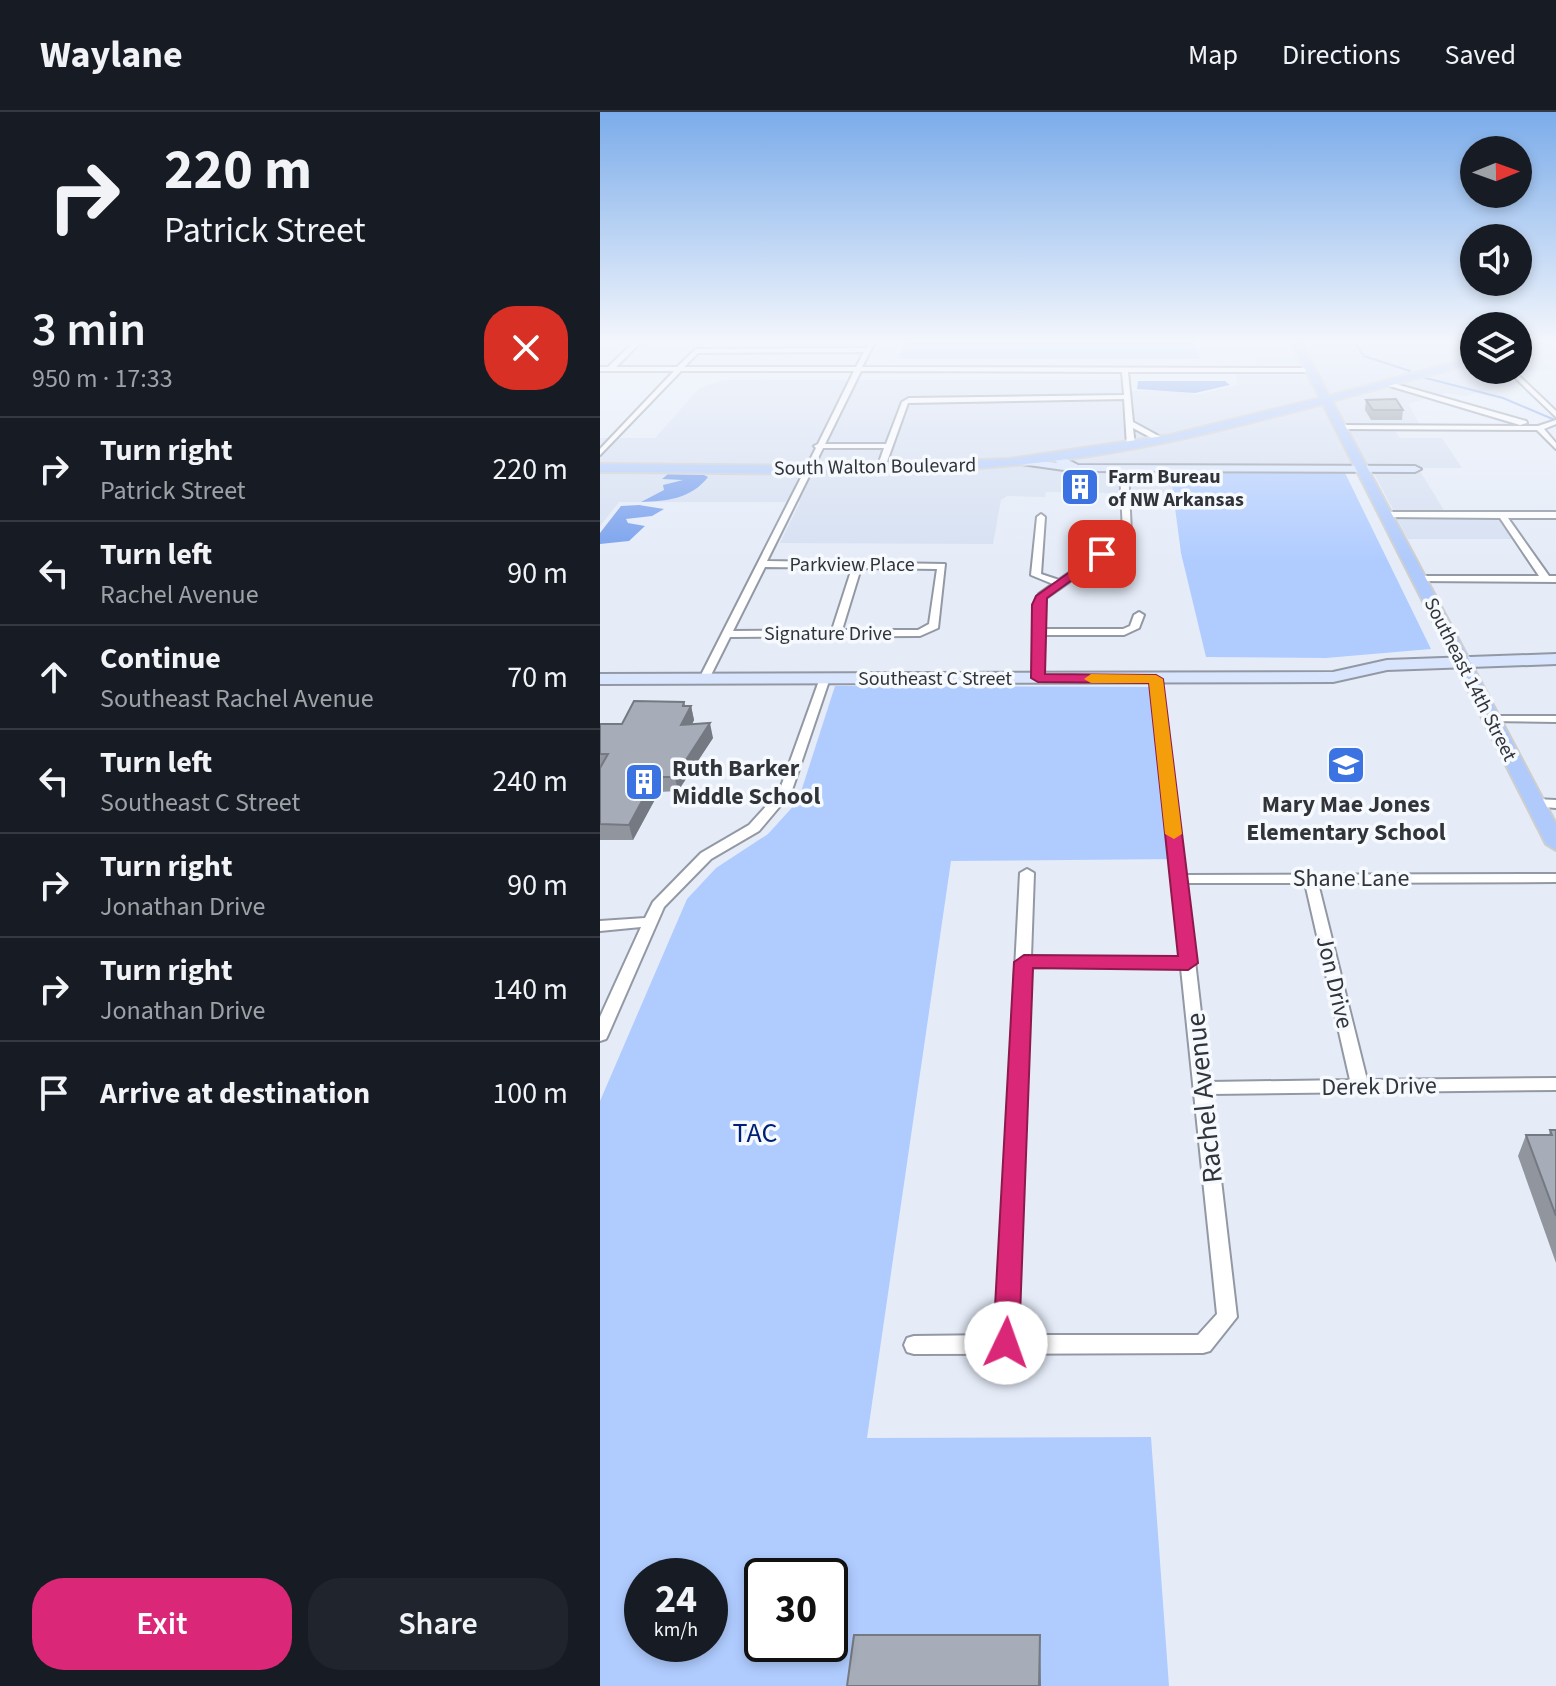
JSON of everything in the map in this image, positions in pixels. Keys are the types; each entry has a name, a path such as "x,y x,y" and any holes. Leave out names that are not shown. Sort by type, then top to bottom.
{"main road":[{"name":"South Walton Boulevard","path":"600,468 881,468 1012,462 1131,446 1267,413"},
{"name":"Southeast 14th Street","path":"1332,413 1556,844"}],"street":[{"path":"600,453 638,413"},
{"path":"704,679 835,413"},
{"path":"881,468 901,413"},
{"path":"1128,413 1131,446"},
{"path":"1489,413 1539,428 1556,447"},
{"path":"1340,427 1539,428 1556,422"},
{"path":"1129,423 1162,440"},
{"path":"818,446 888,446"},
{"path":"1079,466 1083,457 1093,452"},
{"path":"1063,456 1064,464 1079,466"},
{"path":"1012,462 1106,468 1415,469"},
{"path":"1038,678 1038,605 1042,596 1123,540 1127,533 1124,468"},
{"path":"1386,515 1556,515"},
{"path":"1502,515 1551,579"},
{"path":"1041,517 1036,575 1060,583"},
{"name":"Parkview Place","path":"760,564 943,567 934,626 930,630"},
{"path":"836,633 858,564"},
{"path":"1419,579 1551,579"},
{"path":"1039,632 1124,632 1134,628 1139,615"},
{"name":"Signature Drive","path":"725,634 930,630"},
{"name":"Southeast C Street","path":"600,679 1333,677 1387,665 1556,659"},
{"path":"600,1035 658,905 706,856 754,828 785,793 825,678"},
{"name":"Rachel Avenue","path":"1006,1343 1203,1344 1227,1317 1156,679"},
{"path":"1492,719 1556,719"},
{"path":"1536,803 1556,804"},
{"path":"914,1345 1006,1343 1027,873"},
{"name":"Jon Drive","path":"1310,877 1360,1087"},
{"name":"Shane Lane","path":"1179,879 1556,878"},
{"path":"600,926 651,922"},
{"path":"1024,962 1188,963"},
{"name":"Derek Drive","path":"1202,1088 1556,1084"}],"shaded area":[{"path":"677,413 1413,413 1420,425 1391,425 1400,438 1442,438 1462,468 1418,468 1445,512 1395,513 1370,466 1170,465 1173,494 1046,492 1045,497 1007,496 1001,500 993,544 780,543 800,502 619,502 600,526 600,438 655,438"},
{"path":"668,474 708,477 686,494 641,502 664,490 663,485 683,480 662,479"},
{"path":"621,506 664,509 652,516 626,519 628,523 645,526 629,541 600,544 600,533"},
{"path":"1396,517 1501,517 1516,539 1408,539"}],"green space":[{"path":"1170,470 1345,473 1431,649 1326,658 1206,657 1181,553"},
{"name":"TAC","path":"835,686 1156,687 1177,859 951,861 867,1438 1151,1437 1169,1686 600,1686 600,1101 687,899 716,868 768,834 798,801"}],"building":[{"name":"Ruth Barker Middle School","path":"634,701 684,702 683,706 691,706 681,725 710,723 675,777 655,777 629,825 600,824 600,768 608,754 600,754 600,724 622,724"},
{"path":"1550,1130 1556,1130 1556,1216 1526,1135 1552,1135"},
{"path":"854,1635 1040,1635 1039,1686 847,1686"}],"waterway":[{"path":"1540,413 1555,420"}],"slow traffic":[{"path":"1091,679 1156,679 1174,834"}],"place":[{"name":"Farm Bureau of NW Arkansas","path":"1080,487"},
{"name":"Mary Mae Jones Elementary School","path":"1346,765"},
{"name":"Ruth Barker Middle School","path":"644,782"}],"route":[{"path":"1006,1343 1024,962 1188,963 1156,679 1038,678 1038,605 1042,596 1102,554"}]}
